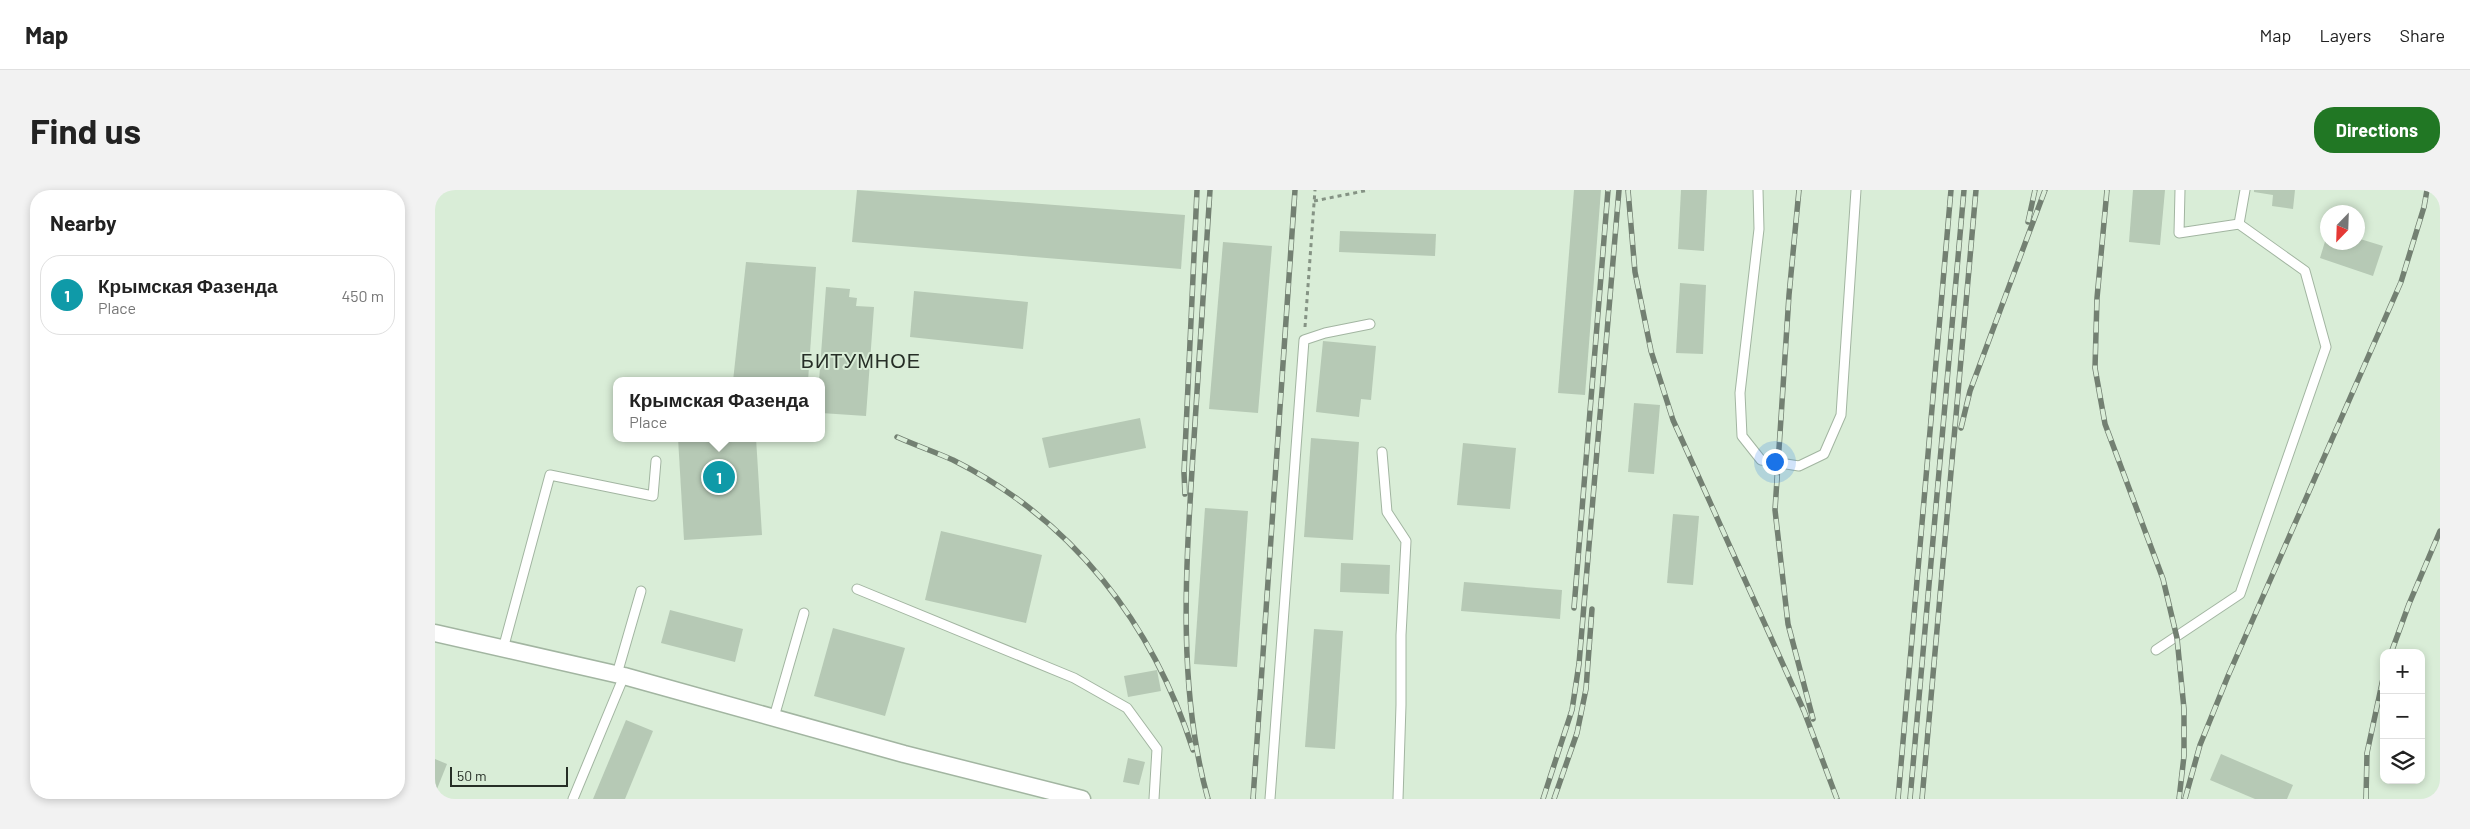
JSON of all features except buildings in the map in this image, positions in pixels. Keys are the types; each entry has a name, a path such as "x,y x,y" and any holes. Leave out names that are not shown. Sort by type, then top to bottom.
{"street":[{"path":"435,633 621,675 774,718 1082,799"}],"lane":[{"path":"1758,190 1759,229 1740,393 1742,436 1761,460 1799,466 1824,454 1841,415 1856,190"},
{"path":"2156,650 2240,594 2326,347 2305,271 2239,224 2179,233 2180,190"},
{"path":"2239,224 2245,190"},
{"path":"1271,799 1304,340 1325,333 1370,324"},
{"path":"1382,452 1387,512 1406,541 1401,635 1401,705 1397,799"},
{"path":"503,648 550,475 653,496 657,460"},
{"path":"857,589 1074,678 1127,708 1157,749 1154,799"},
{"path":"573,799 621,675 641,591"},
{"path":"774,718 804,613"}],"path":[{"path":"1304,340 1315,190"},
{"path":"1315,201 1369,190"}],"railway":[{"path":"1185,494 1184,473 1197,190"},
{"path":"1208,799 1198,757 1192,714 1188,671 1186,584 1210,190"},
{"path":"1253,799 1295,190"},
{"path":"1574,608 1608,190"},
{"path":"1543,799 1572,710 1579,664 1619,190"},
{"path":"1628,190 1635,272 1651,351 1673,420 1804,711 1837,799"},
{"path":"1799,190 1789,295 1775,510 1788,624 1813,719"},
{"path":"1898,799 1951,190"},
{"path":"1910,799 1964,190"},
{"path":"1922,799 1976,190"},
{"path":"2028,222 2035,190"},
{"path":"1961,428 1970,391 2045,190"},
{"path":"2107,190 2097,298 2095,368 2105,424 2163,579 2177,638 2184,709 2184,756 2179,799"},
{"path":"2185,799 2200,745 2228,676 2401,282 2424,207 2427,190"},
{"path":"897,437 953,460 996,485 1035,513 1071,545 1103,580 1131,619 1155,660 1176,704 1193,750"},
{"path":"2392,649 2440,531"},
{"path":"1554,799 1577,733 1586,689 1592,609"},
{"path":"2366,799 2367,753 2380,693"}],"place":[{"name":"Крымская Фазенда","path":"719,477"}],"district":[{"name":"БИТУМНОЕ","path":"861,361"}]}
